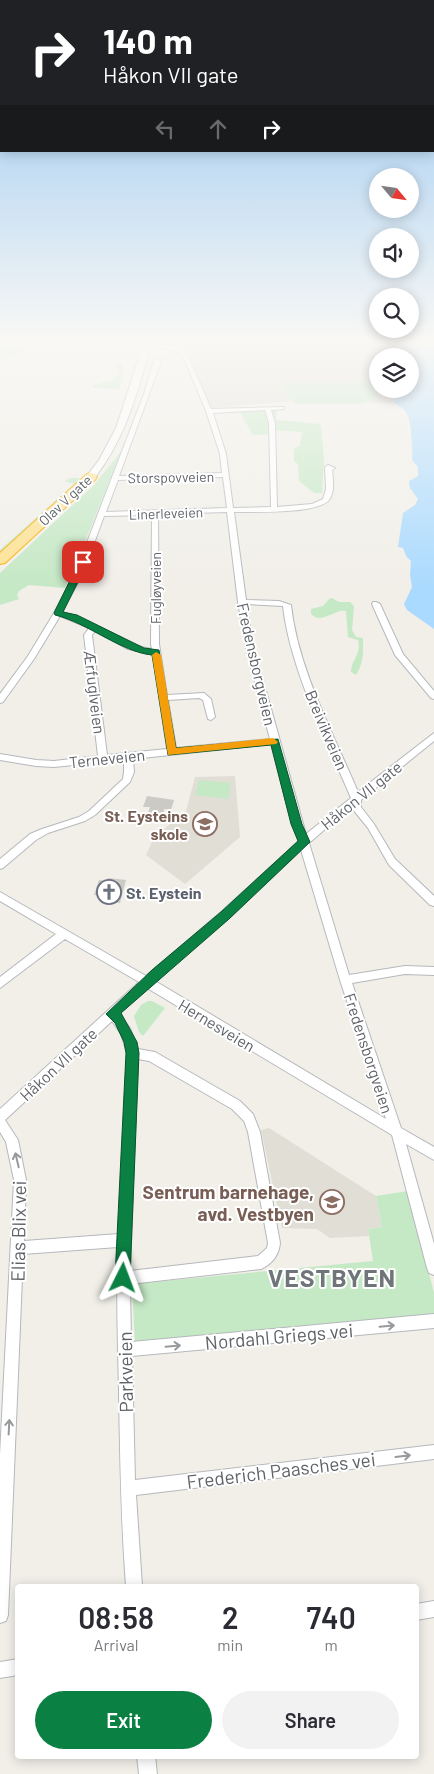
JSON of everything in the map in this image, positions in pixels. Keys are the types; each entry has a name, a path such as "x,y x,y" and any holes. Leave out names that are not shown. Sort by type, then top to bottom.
{"highway":[{"name":"Olav V gate","path":"0,560 91,477"}],"street":[{"name":"Olav V gate","path":"91,477 112,448 125,422"},
{"path":"0,700 58,613 80,571 136,422"},
{"name":"Fredensborgveien","path":"213,422 223,454 242,602 250,648 297,824 345,980 397,1133 434,1268"},
{"path":"272,422 274,509"},
{"name":"Linerleveien","path":"102,514 231,511 316,505 325,502 328,496 328,467 332,468"},
{"name":"Storspovveien","path":"115,478 226,475"},
{"name":"Fugløyveien","path":"155,513 156,652 172,752"},
{"name":"Breivikveien","path":"242,602 279,603 288,606 289,623 303,673 356,798 356,808 371,826 392,862 434,902"},
{"path":"376,604 399,655 434,696"},
{"path":"58,613 74,617 142,651 156,652"},
{"name":"Ærfuglveien","path":"93,627 88,635 103,759"},
{"path":"163,698 200,695 207,699 211,717"},
{"name":"Håkon VII gate","path":"0,1117 317,830 434,736"},
{"name":"Terneveien","path":"0,757 54,764 275,741"},
{"path":"0,865 33,837 82,819 92,813 127,780 129,772 128,756"},
{"name":"Hernesveien","path":"0,896 434,1154"},
{"path":"0,983 63,934"},
{"path":"345,980 414,969 434,971"},
{"name":"Parkveien","path":"112,1014 120,1019 131,1042 133,1053 123,1278 128,1488 134,1584"},
{"path":"123,1278 261,1262 268,1258 273,1251 274,1243 254,1132 249,1118 236,1105 150,1056 133,1053"},
{"name":"Elias Blix vei","path":"0,1122 12,1140 20,1180 0,1615"},
{"path":"18,1248 125,1240"},
{"name":"Nordahl Griegs vei","path":"124,1350 434,1321"},
{"name":"Frederich Paasches vei","path":"128,1488 434,1452"},
{"path":"419,1612 434,1609"},
{"path":"0,1670 15,1668"},
{"path":"146,1759 148,1774"}],"shaded area":[{"name":"St. Eysteins skole","path":"235,776 240,837 185,884 146,855 154,837 186,811 195,777"},
{"path":"269,1128 376,1196 382,1227 368,1229 369,1236 330,1238 317,1229 282,1228 261,1130"}],"green space":[{"path":"245,422 320,424 324,459 322,493 314,493 299,481 298,464 294,461 294,449 300,445 302,432 272,430 270,434 253,435"},
{"path":"122,450 75,566 67,567 71,568 69,571 71,573 65,588 29,585 19,591 17,595 19,599 0,605 0,573 94,485"},
{"path":"71,478 79,478 81,481 0,557 0,550 74,484 64,481"},
{"path":"332,598 339,602 350,602 354,606 352,630 356,637 363,638 362,662 356,675 351,672 351,668 358,653 359,645 358,640 348,637 346,611 319,618 311,614 311,609 323,606"},
{"path":"199,780 231,783 228,799 195,795"},
{"path":"152,1001 165,1008 143,1036 139,1032 134,1016 141,1005"},
{"path":"408,1191 434,1293 434,1314 135,1344 132,1284 373,1261 368,1229 382,1227 376,1196"}],"water":[{"path":"409,422 434,422 434,629 407,610 404,604 412,587 410,575 411,561 406,556 403,548 398,547 403,513 415,505 418,499 410,488 409,481 418,476 418,467 412,460 412,438"}],"building":[{"path":"147,796 174,800 171,810 164,809 163,815 148,813 150,807 143,807"},
{"name":"St. Eystein","path":"108,878 126,880 120,903 101,901 103,896 94,895 99,880 107,881"}],"slow traffic":[{"path":"156,655 172,752 273,742"}],"place":[{"name":"St. Eysteins skole","path":"205,824"},
{"name":"St. Eystein","path":"109,892"},
{"name":"Sentrum barnehage, avd. Vestbyen","path":"332,1202"}],"district":[{"name":"VESTBYEN","path":"332,1277"}],"route":[{"path":"83,562 58,613 74,617 142,651 156,652 172,752 275,741 297,824 304,842 225,915 156,973 112,1014 120,1019 131,1042 133,1053 123,1278"}]}
